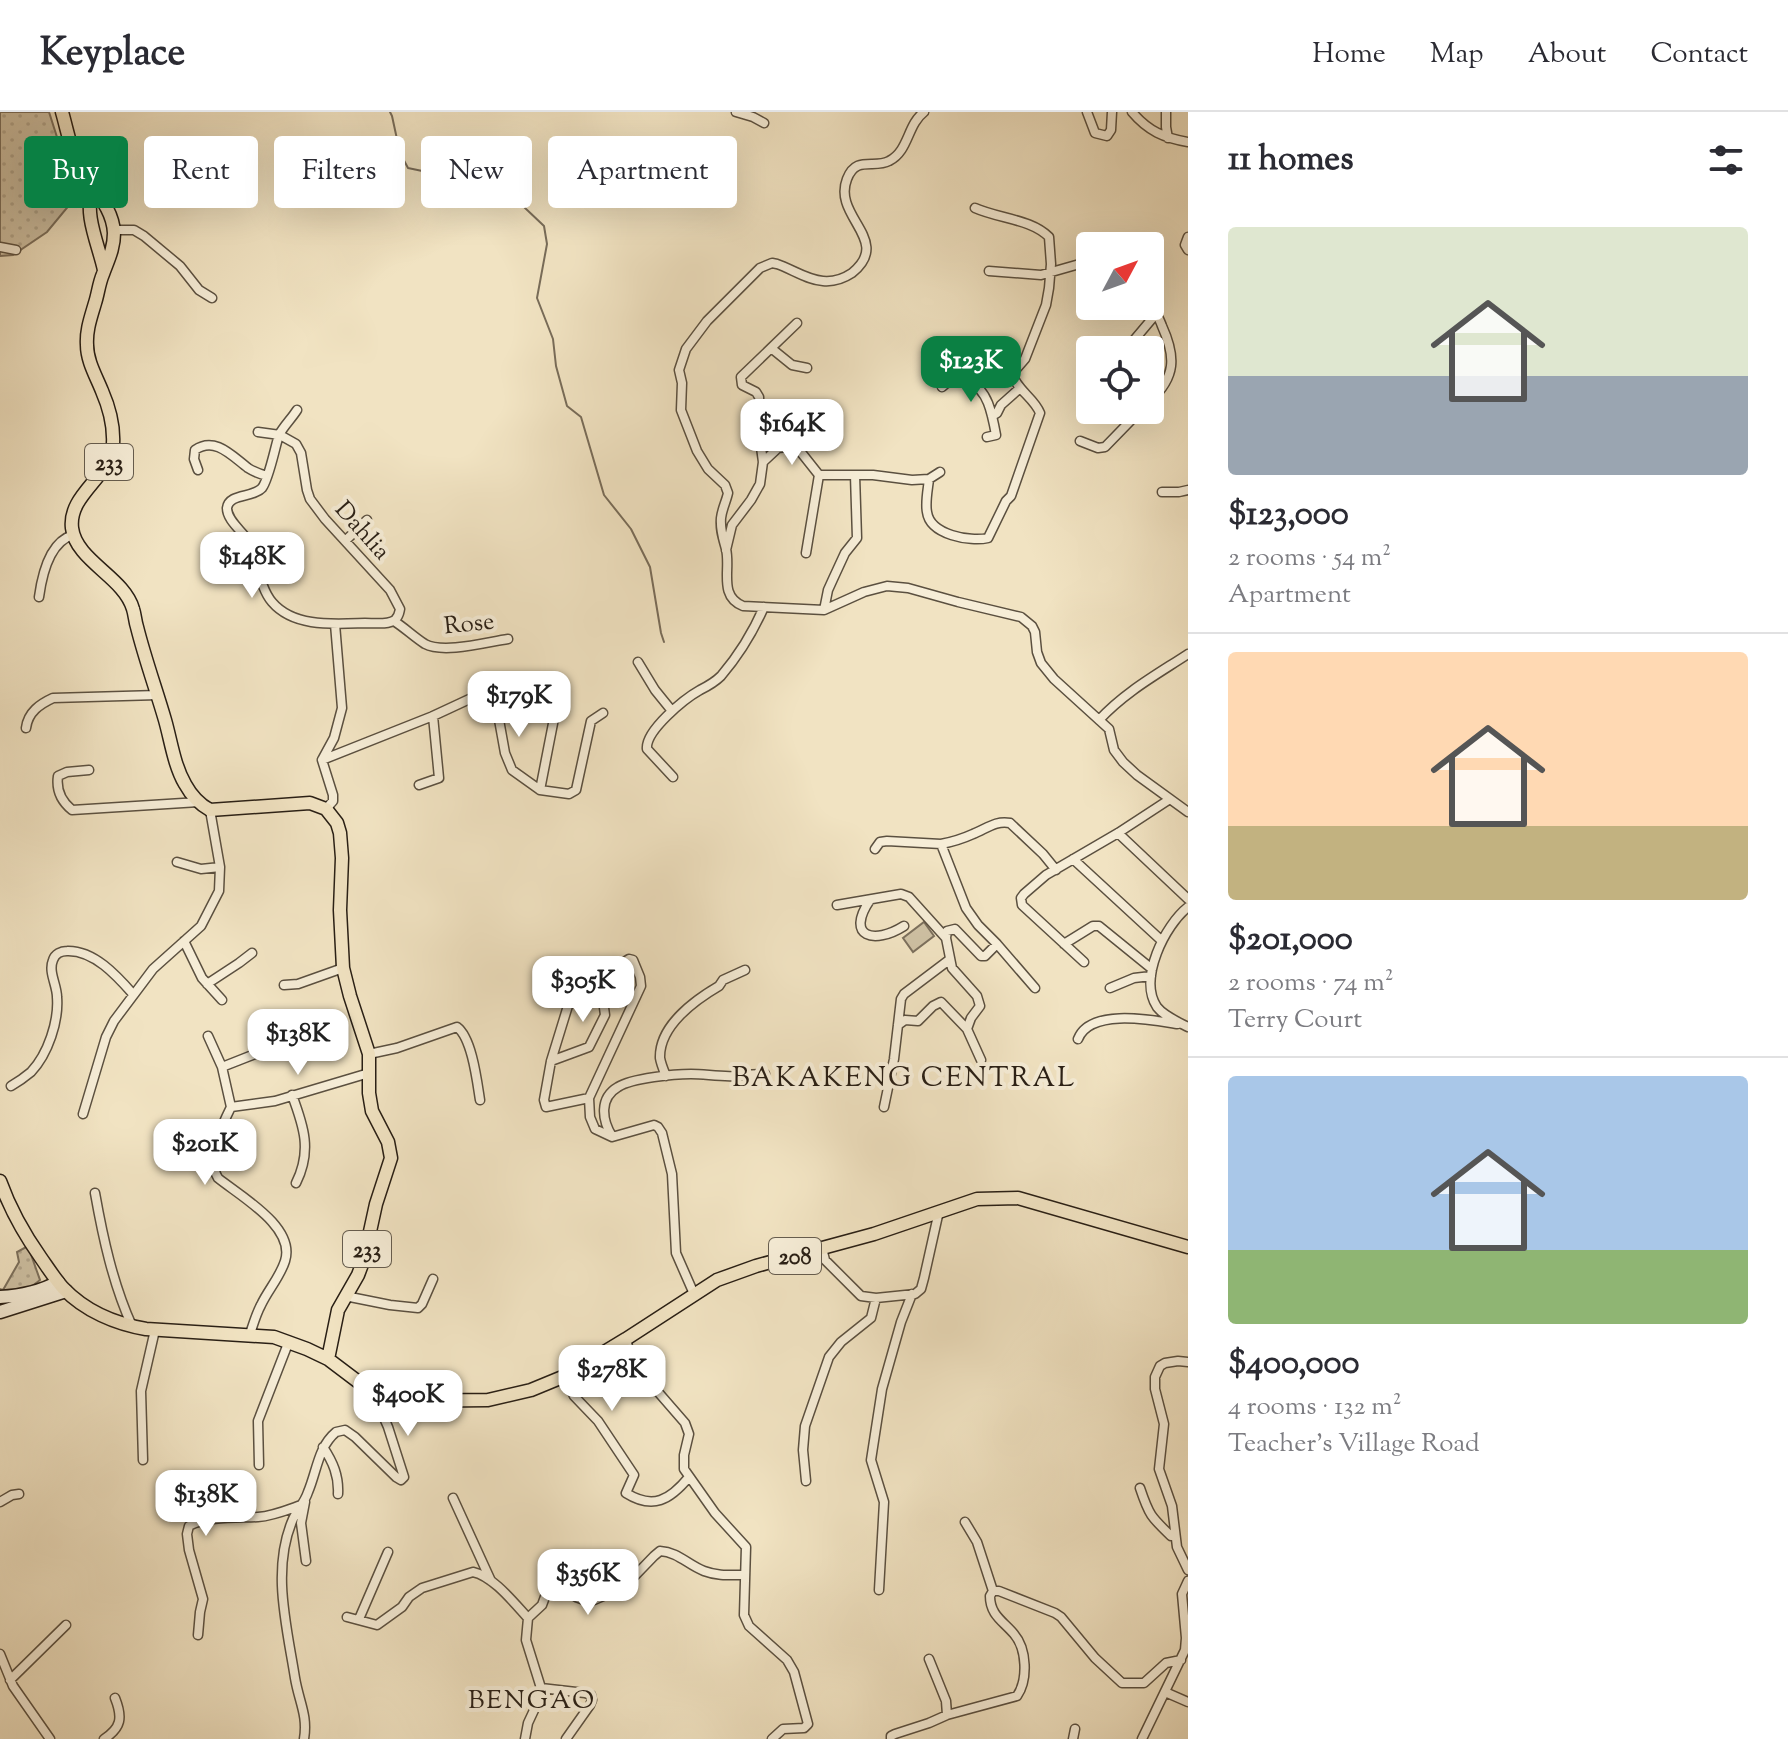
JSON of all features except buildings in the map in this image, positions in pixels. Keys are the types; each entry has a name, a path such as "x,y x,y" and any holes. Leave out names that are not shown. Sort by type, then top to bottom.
{"main road":[{"path":"62,112 68,136"},
{"path":"90,208 91,225 104,270"},
{"path":"107,208 114,230"},
{"name":"233","path":"73,535 74,510 112,454 114,434 109,412 86,343 113,246 114,230"},
{"path":"73,535 85,553 127,596 133,607 179,770 185,783 204,806 298,803 318,804 326,809"},
{"name":"233","path":"326,809 337,823 341,844 343,968 369,1054 372,1111 388,1142 391,1158 376,1204 364,1259 336,1319 328,1359"},
{"name":"208","path":"0,1181 18,1223 62,1286 108,1318 132,1327 155,1330 250,1334 289,1341 328,1359 373,1393 399,1401 488,1400 531,1390 565,1376 728,1275 874,1234 977,1199 1018,1198 1188,1247"},
{"path":"0,1297 62,1286"},
{"path":"0,1312 62,1286"}],"street":[{"path":"736,112 743,112 764,123"},
{"path":"726,551 721,530 727,489 699,456 681,410 679,370 683,355 707,321 760,268 777,264 825,282 850,275 863,263 867,247 864,234 852,219 845,201 847,178 852,170 862,164 884,164 896,156 924,112"},
{"path":"1087,112 1095,133 1107,136 1111,130 1112,112"},
{"path":"1132,112 1150,130 1188,142"},
{"path":"1166,112 1168,138"},
{"path":"929,479 927,513 938,530 953,535 988,538 1011,496 1040,413 1034,401 1013,380 1012,374 1025,359 1046,305 1051,242 1048,235 1031,224 975,208"},
{"path":"114,230 130,229 144,236 180,266 199,290 212,298"},
{"path":"1188,237 1185,245 1188,250"},
{"path":"0,247 16,250"},
{"path":"989,271 1029,275 1076,265"},
{"path":"1137,336 1151,320"},
{"path":"1160,320 1171,351 1171,366 1164,387"},
{"path":"797,323 741,377 744,387 756,392 759,397 763,462 760,484 732,525 726,551 730,596 743,606 824,610 864,592 887,586 908,588 1021,617 1032,626 1037,652 1049,673 1109,729 1114,750 1123,762 1188,812"},
{"path":"771,348 792,365 807,368"},
{"path":"942,387 956,378 973,383 987,400 992,416 996,435 987,437"},
{"path":"992,416 1020,388"},
{"path":"297,410 280,435 263,487 254,493 234,498 228,504 228,515 247,540 268,596 286,613 335,624 394,621"},
{"path":"1080,441 1098,448 1105,447 1127,424"},
{"path":"258,432 280,435"},
{"name":"Dahlia","path":"280,435 299,448 310,499 396,599 400,613 394,621"},
{"path":"198,470 195,450 211,444 251,470 267,476"},
{"path":"763,462 778,448 796,446 819,475 806,553"},
{"path":"819,475 912,480 929,479 940,472"},
{"path":"824,610 833,579 845,553 857,538 855,475"},
{"path":"1162,492 1188,490"},
{"path":"345,541 367,520"},
{"path":"39,597 43,576 57,545 65,537 73,535"},
{"path":"673,777 650,754 646,745 648,739 672,711 718,679 745,644 764,607"},
{"name":"Rose","path":"394,621 433,647 449,648 508,639"},
{"path":"326,809 333,801 333,795 322,760 334,738 342,708 335,624"},
{"path":"1099,720 1144,681 1188,654"},
{"path":"638,662 672,711"},
{"path":"322,760 476,696 546,680 554,687 557,703 540,790"},
{"path":"494,692 508,763 512,770 540,790 574,793 591,721 603,713"},
{"path":"26,728 39,705 53,698 158,695"},
{"path":"419,785 439,778 433,716"},
{"path":"83,1114 110,1028 133,994 162,961 201,926 219,891 220,867 204,806 72,810 60,797 58,776 89,770"},
{"path":"1084,962 1020,902 1024,894 1056,870 1170,799"},
{"path":"875,849 880,842 887,841 953,842 997,822 1010,823 1056,870"},
{"path":"1118,833 1188,899"},
{"path":"941,844 966,908 1035,988"},
{"path":"1073,859 1162,941"},
{"path":"177,862 201,869 220,867"},
{"path":"837,905 906,895 946,938"},
{"path":"870,900 860,923 868,936 888,935 904,926"},
{"path":"1186,1026 1157,1007 1151,989 1152,972 1162,941 1172,922 1188,907"},
{"path":"1064,944 1093,926 1099,926 1152,972"},
{"path":"967,1029 980,1003 952,968 947,931 955,929 981,956 997,944"},
{"path":"184,941 198,972 222,1000"},
{"path":"11,1086 32,1071 44,1053 51,1034 57,1009 52,963 56,955 71,951 92,957 133,994"},
{"path":"207,984 252,953"},
{"path":"589,1098 546,1107 544,1100 551,1061 571,996 629,959 633,960 641,986 589,1098 590,1117 595,1129 612,1137 654,1125 662,1133 672,1174 676,1253 694,1294"},
{"path":"884,1107 894,1059 900,1003 904,994 949,960"},
{"path":"284,985 298,984 343,968"},
{"path":"666,1076 660,1057 673,1021 723,980 745,970"},
{"path":"1110,988 1152,972"},
{"path":"551,1061 589,1047 605,1015 600,978"},
{"path":"898,1025 903,1021 918,1021 938,1002 947,1007 967,1029 981,1060"},
{"path":"1078,1039 1086,1028 1116,1019 1144,1018 1186,1026"},
{"path":"222,1067 275,1044 269,1023"},
{"path":"369,1054 397,1048 457,1027 464,1033 480,1100"},
{"path":"208,1036 222,1067 231,1107 213,1155 213,1170 218,1178 270,1220 280,1232 287,1251 284,1264 261,1304 250,1334"},
{"path":"231,1107 275,1101 369,1073"},
{"path":"612,1137 604,1120 604,1110 606,1101 615,1089 666,1076 765,1074"},
{"path":"292,1095 303,1129 306,1153 296,1183"},
{"path":"95,1193 110,1265 132,1327"},
{"path":"822,1248 825,1260 861,1296 876,1298 915,1294 921,1289 939,1211"},
{"path":"345,1296 418,1308 433,1279"},
{"path":"879,1590 884,1502 871,1460 882,1389 912,1294"},
{"path":"806,1481 803,1450 805,1426 829,1357 851,1333 871,1318 876,1298"},
{"path":"143,1460 141,1391 155,1330"},
{"path":"626,1339 632,1362 685,1423 689,1434 684,1469 715,1513 746,1547 744,1615 749,1626 787,1660 794,1672 808,1724 804,1728 783,1729 772,1739"},
{"path":"259,1465 258,1421 289,1341"},
{"path":"1187,1567 1177,1547 1172,1506 1159,1469 1164,1424 1155,1377 1165,1363 1188,1362"},
{"path":"565,1376 574,1396 598,1421 634,1475 626,1493 639,1501 659,1500 675,1493 689,1477"},
{"path":"304,1739 306,1720 297,1690 284,1605 282,1561 292,1520 304,1501 317,1469 319,1454 332,1434 345,1430 399,1480 403,1479 388,1427 373,1393"},
{"path":"323,1447 335,1469 338,1494"},
{"path":"1140,1488 1154,1521 1175,1536"},
{"path":"0,1502 19,1494"},
{"path":"453,1498 491,1582"},
{"path":"304,1501 301,1523 306,1561"},
{"path":"198,1635 203,1599 189,1550 189,1526 232,1517 260,1517 285,1511 304,1501"},
{"path":"891,1739 895,1734 947,1715 1007,1700 1017,1696 1022,1689 1024,1665 1020,1643 993,1610 990,1596 993,1591 977,1542 965,1522"},
{"path":"525,1739 541,1688 526,1640 528,1618 542,1605 549,1586 556,1582 565,1585 576,1597 594,1600 624,1587 660,1551 677,1555 692,1565 721,1576 744,1575"},
{"path":"359,1619 388,1552"},
{"path":"347,1617 373,1624 382,1623 402,1607 415,1591 473,1572 491,1582 528,1618"},
{"path":"1155,1739 1143,1737 1185,1650 1182,1594 1188,1581"},
{"path":"993,1591 1061,1617 1095,1658 1122,1683 1144,1683 1166,1663 1181,1660"},
{"path":"10,1680 66,1625"},
{"path":"0,1654 10,1680 50,1739"},
{"path":"929,1659 946,1701 947,1715"},
{"path":"541,1688 591,1695 590,1705 566,1739"},
{"path":"1165,1692 1188,1702"},
{"path":"104,1739 118,1726 120,1714 115,1698"},
{"path":"1073,1739 1075,1729"}],"shaded area":[{"path":"0,112 49,112 57,136 24,136 24,208 67,208 47,232 13,255 0,256"},
{"path":"924,922 934,936 913,952 903,938"},
{"path":"28,1246 40,1280 0,1312 0,1289 3,1290 19,1262 17,1252"}],"waterway":[{"path":"390,112 400,153 408,168 427,172 462,171 524,207 544,226 547,244 537,298 553,339 556,366 567,406 581,417 604,495 631,529 650,567 664,642"}],"district":[{"name":"BAKAKENG CENTRAL","path":"904,1076"},
{"name":"BENGAO","path":"532,1699"}]}
